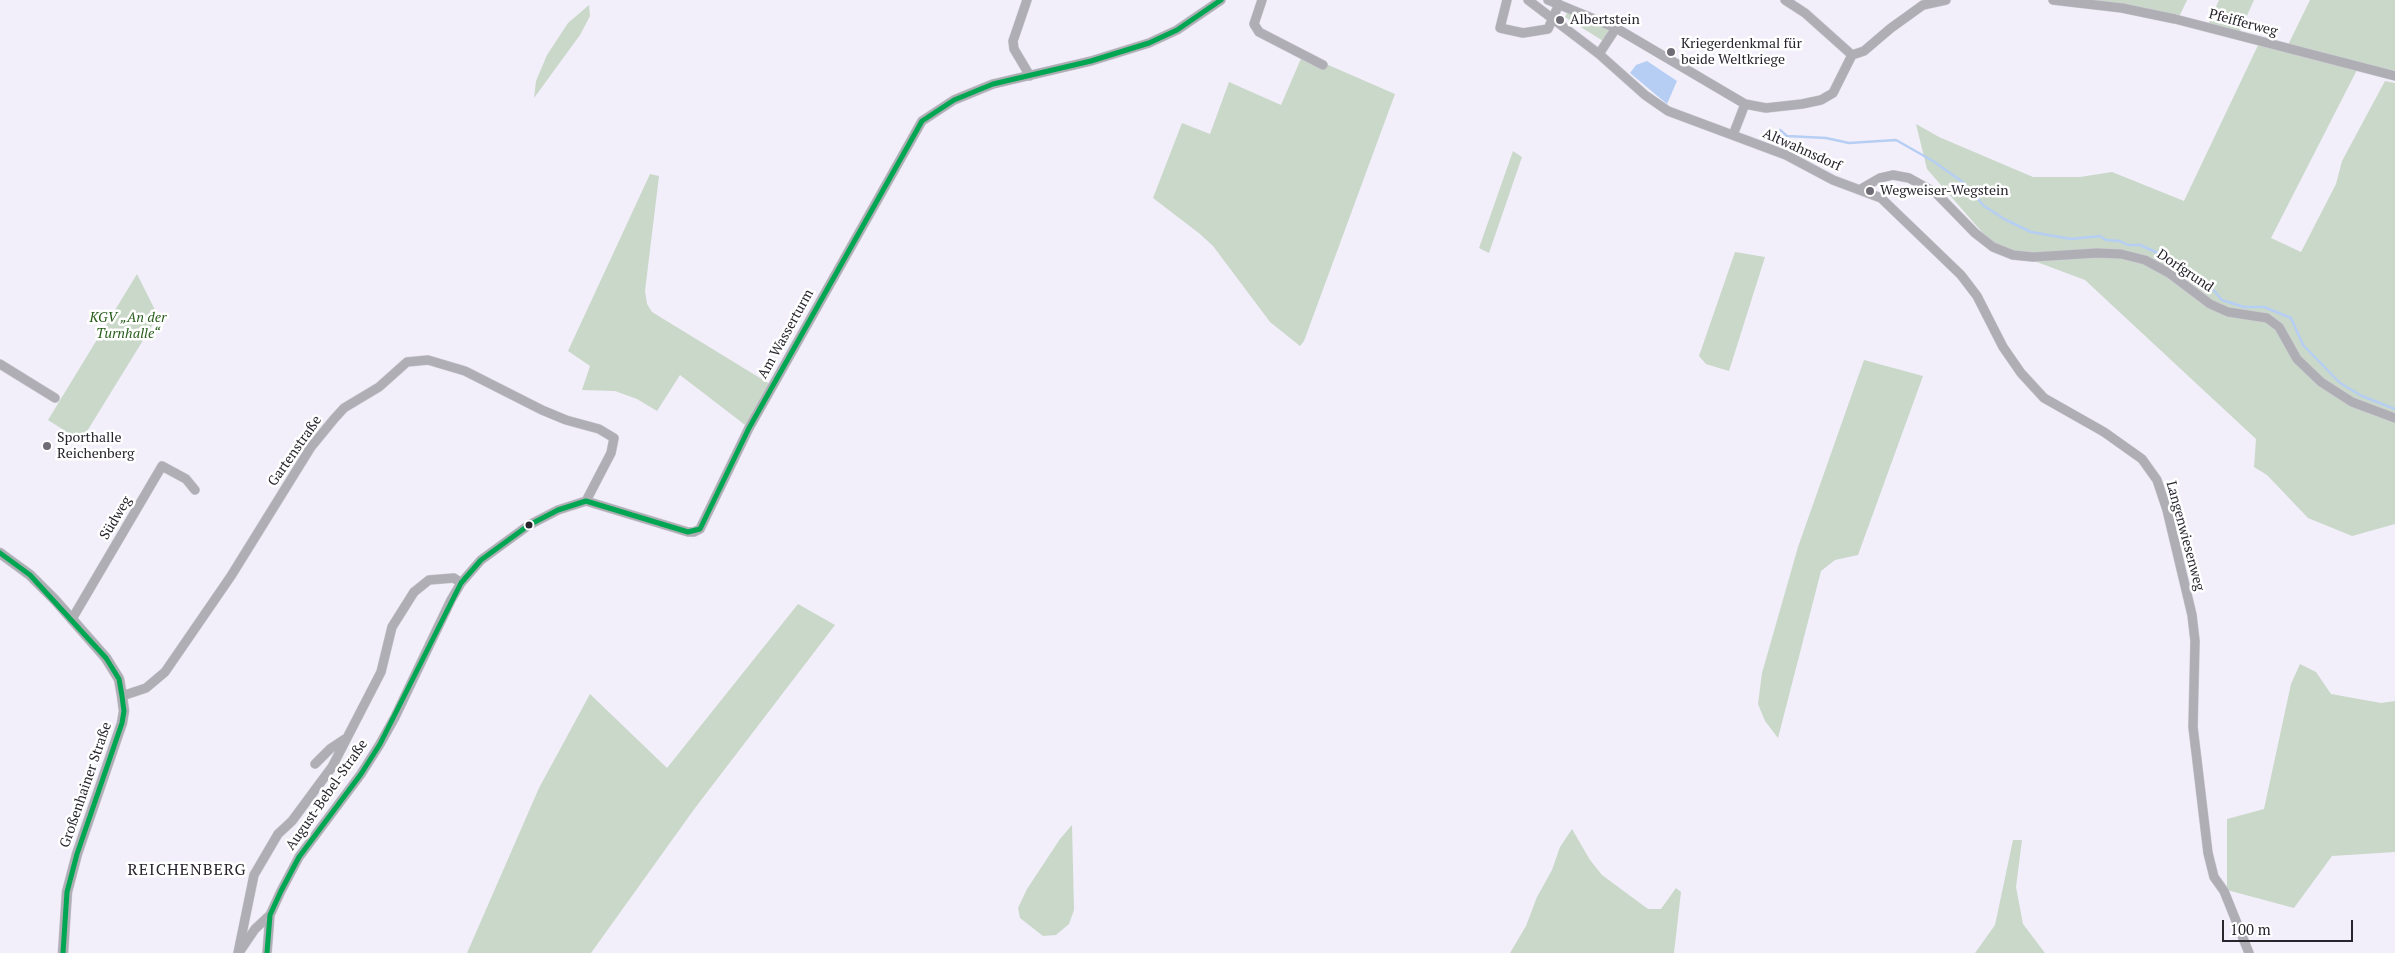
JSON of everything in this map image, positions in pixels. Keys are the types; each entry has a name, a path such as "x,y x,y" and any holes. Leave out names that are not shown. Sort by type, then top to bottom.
{"street":[{"path":"1027,0 1013,40 1014,49 1030,76 1149,43 1177,30 1221,0"},
{"path":"1262,0 1254,24 1259,32 1323,65"},
{"path":"1507,0 1500,28 1523,33 1548,29 1559,4"},
{"name":"Altwahnsdorf","path":"1528,0 1599,54 1645,95 1668,111 1786,155 1834,180 1860,189"},
{"path":"1548,0 1616,28 1745,104 1766,108 1821,100 1833,94 1852,55 1864,51 1891,28 1923,6 1946,0"},
{"path":"1785,0 1805,13 1852,55"},
{"name":"Pfeifferweg","path":"2053,0 2122,8 2175,19 2395,76"},
{"path":"1599,54 1616,28"},
{"name":"Am Wasserturm","path":"586,501 688,532 700,529 749,428 922,121 954,100 993,84 1030,76"},
{"path":"1733,136 1745,104"},
{"name":"Dorfgrund","path":"1860,189 1880,178 1893,175 1909,178 1936,193 1975,233 1993,247 2013,255 2034,257 2097,253 2121,254 2145,260 2169,273 2210,304 2228,312 2267,318 2279,327 2297,359 2321,382 2352,402 2395,418"},
{"name":"Langenwiesenweg","path":"1860,189 1880,198 1890,206 1961,275 1977,296 2003,348 2044,398 2126,446 2142,459 2157,480 2174,539 2192,615 2195,641 2193,727 2208,853 2214,876 2224,891 2249,953"},
{"name":"Gartenstraße","path":"122,696 146,688 165,672 231,576 311,447 334,419 344,408 379,387 407,362 428,360 465,371 542,410 566,420 599,429 614,438 612,453 586,501"},
{"path":"0,364 55,398"},
{"name":"Südweg","path":"72,619 162,466 186,479 195,490"},
{"name":"August-Bebel-Straße","path":"238,953 255,929 270,915 299,857 361,774 380,744 395,717 447,607 461,583 481,560 530,525 558,510 586,501"},
{"name":"Großenhainer Straße","path":"0,553 30,576 72,619 106,658 119,679 122,696 124,711 122,723 77,854 67,892 63,953"},
{"name":"August-Bebel-Straße","path":"238,953 254,875 278,834 292,821 332,767 381,672 392,626 414,592 429,580 454,578 461,583"},
{"name":"August-Bebel-Straße","path":"315,764 330,749 345,739"},
{"name":"August-Bebel-Straße","path":"267,953 270,915"}],"green space":[{"path":"2093,0 2187,0 2179,17"},
{"path":"2219,0 2254,0 2239,33 2208,25"},
{"path":"2310,0 2395,0 2395,71 2360,64 2271,238 2301,252 2336,184 2342,161 2385,81 2395,83 2395,524 2352,536 2308,518 2267,475 2254,467 2256,439 2085,280 1994,246 1927,169 1916,124 1939,137 2033,177 2080,177 2112,172 2184,201 2261,39 2287,47"},
{"path":"589,5 590,16 580,35 534,98 536,81 547,55 568,23"},
{"path":"1568,11 1609,29 1603,41 1565,17"},
{"path":"1303,54 1395,94 1304,341 1300,346 1270,322 1213,246 1153,198 1182,123 1210,134 1229,82 1281,105"},
{"path":"1513,151 1522,157 1489,253 1479,248"},
{"path":"650,174 659,176 645,291 647,304 652,312 773,386 749,428 680,375 657,411 637,399 615,391 582,390 590,366 568,351"},
{"path":"1735,252 1765,257 1729,371 1706,364 1699,356"},
{"name":"KGV „An der Turnhalle“","path":"137,274 158,316 81,441 48,420"},
{"path":"1864,360 1923,376 1858,555 1835,560 1821,571 1778,738 1765,721 1758,704 1762,673 1798,547"},
{"path":"798,604 835,625 695,808 591,953 467,953 539,788 590,694 667,768"},
{"path":"2300,664 2316,672 2331,694 2381,703 2395,701 2395,852 2332,856 2294,908 2227,890 2227,819 2264,809 2291,684"},
{"path":"1072,825 1074,910 1069,924 1056,935 1043,936 1020,918 1018,908 1027,889 1060,839"},
{"path":"1572,829 1590,860 1602,875 1648,909 1661,909 1676,888 1681,892 1674,953 1510,953 1526,926 1537,897 1552,870 1560,847"},
{"path":"2013,840 2022,840 2016,887 2023,924 2045,953 1975,953 1995,925"}],"water":[{"path":"1647,61 1677,81 1667,104 1630,73 1636,65"}],"waterway":[{"path":"1780,130 1787,136 1826,138 1849,143 1896,140 1933,161 1964,183 1984,206 2006,220 2031,232 2071,239 2100,236 2106,240 2120,241 2128,245 2140,245 2176,261 2210,286 2222,300 2244,307 2264,307 2291,318 2303,345 2340,383 2362,396 2395,409"}],"transit line":[{"path":"586,501 688,532 700,529 749,428 922,121 954,100 993,84 1091,61 1149,43 1177,30 1221,0"},
{"path":"267,953 270,915 281,891 299,857 361,774 380,744 461,583 481,560 529,525 558,510 586,501"},
{"path":"0,553 30,575 106,658 119,679 122,696 124,711 122,723 77,854 67,892 63,953"}],"place":[{"name":"Albertstein","path":"1560,20"},
{"name":"Kriegerdenkmal für beide Weltkriege","path":"1671,52"},
{"name":"Wegweiser-Wegstein","path":"1870,191"},
{"name":"Sporthalle Reichenberg","path":"47,446"}],"district":[{"name":"REICHENBERG","path":"187,870"}]}
